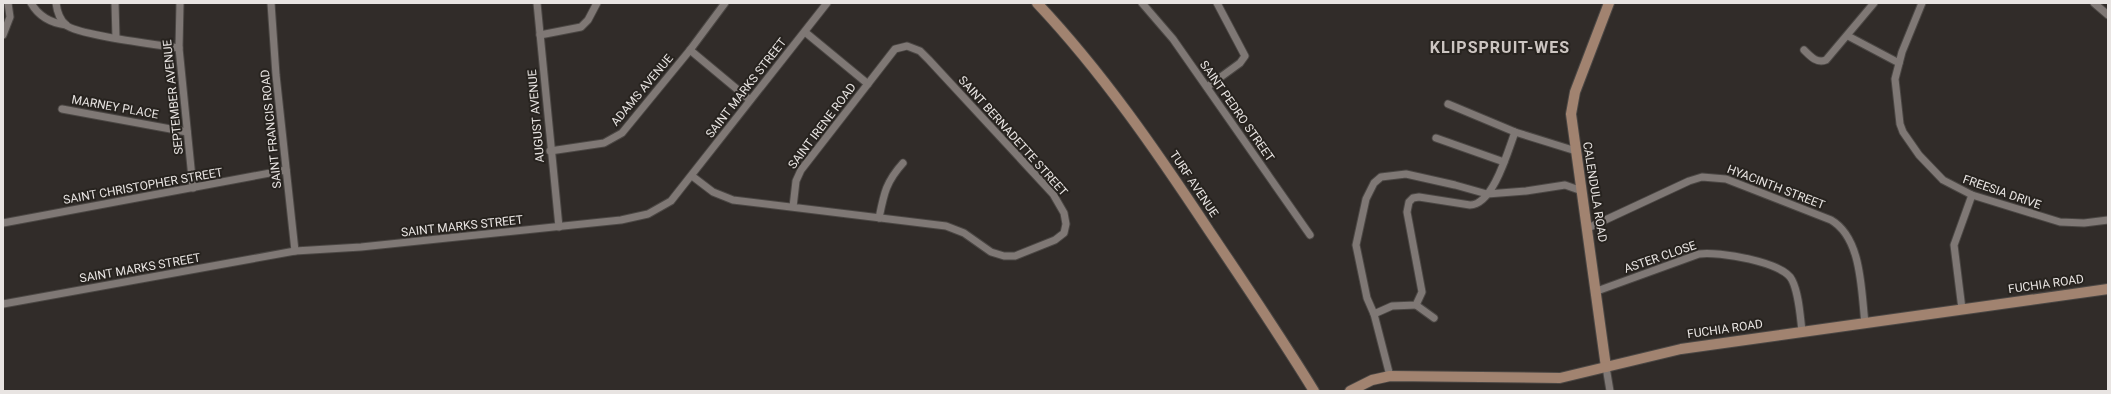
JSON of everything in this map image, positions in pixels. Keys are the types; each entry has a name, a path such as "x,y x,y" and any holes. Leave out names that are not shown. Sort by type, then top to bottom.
{"street":[{"path":"3,35 10,17 8,3"},
{"path":"31,3 35,9 51,22 66,25 79,31 179,48"},
{"path":"56,3 60,18 66,25"},
{"path":"115,3 116,38"},
{"name":"SEPTEMBER AVENUE","path":"180,3 179,48 193,188"},
{"name":"SAINT FRANCIS ROAD","path":"271,3 276,75 296,251"},
{"name":"AUGUST AVENUE","path":"537,3 550,151 559,227"},
{"path":"540,35 581,27 588,20 597,3"},
{"name":"ADAMS AVENUE","path":"550,151 604,143 616,138 626,129 690,50 725,3"},
{"name":"SAINT MARKS STREET","path":"3,304 296,251 361,247 559,227 621,220 648,214 671,201 827,3"},
{"name":"TURF AVENUE","path":"1037,3 1093,67 1127,109 1158,153 1314,391"},
{"name":"SAINT PEDRO STREET","path":"1142,3 1173,39 1310,235"},
{"path":"1207,87 1240,63 1245,56 1217,3"},
{"name":"CALENDULA ROAD","path":"1608,3 1575,92 1571,108 1610,391"},
{"path":"1804,50 1815,59 1823,61 1848,36 1874,3"},
{"name":"FREESIA DRIVE","path":"1922,3 1898,63 1895,79 1895,93 1903,132 1920,155 1943,180 1972,195 2060,222 2084,223 2108,220"},
{"path":"2094,3 2108,15"},
{"path":"805,32 868,84"},
{"path":"1848,36 1898,63"},
{"name":"SAINT BERNADETTE STREET","path":"692,176 722,197 946,226 964,233 991,252 1004,256 1015,256 1055,240 1064,233 1066,224 1064,213 1052,194 920,51 907,46 895,49 868,84"},
{"path":"690,50 750,100"},
{"name":"SAINT IRENE ROAD","path":"793,207 796,181 800,170 868,84"},
{"path":"1448,104 1515,132 1576,151"},
{"name":"MARNEY PLACE","path":"62,109 187,132"},
{"path":"1416,305 1422,292 1407,212 1411,199 1419,197 1471,205 1480,202 1494,185 1515,132"},
{"path":"1436,138 1504,162"},
{"path":"879,218 886,186 903,163"},
{"name":"SAINT CHRISTOPHER STREET","path":"3,223 286,170"},
{"path":"1390,376 1374,314 1367,298 1356,245 1366,199 1374,183 1381,177 1406,174 1455,185 1486,194 1526,191 1565,185 1582,191"},
{"name":"HYACINTH STREET","path":"1588,228 1689,181 1702,177 1726,178 1831,220 1843,229 1851,241 1856,257 1865,323"},
{"path":"1962,309 1954,245 1972,195"},
{"name":"ASTER CLOSE","path":"1597,291 1699,254 1723,255 1772,265 1788,274 1794,286 1802,331"},
{"name":"FUCHIA ROAD","path":"1350,391 1372,380 1390,376 1551,379 1571,377 1681,349 2108,289"},
{"path":"1374,314 1392,306 1416,305 1434,318"}],"district":[{"name":"KLIPSPRUIT-WES","path":"1500,47"}]}
